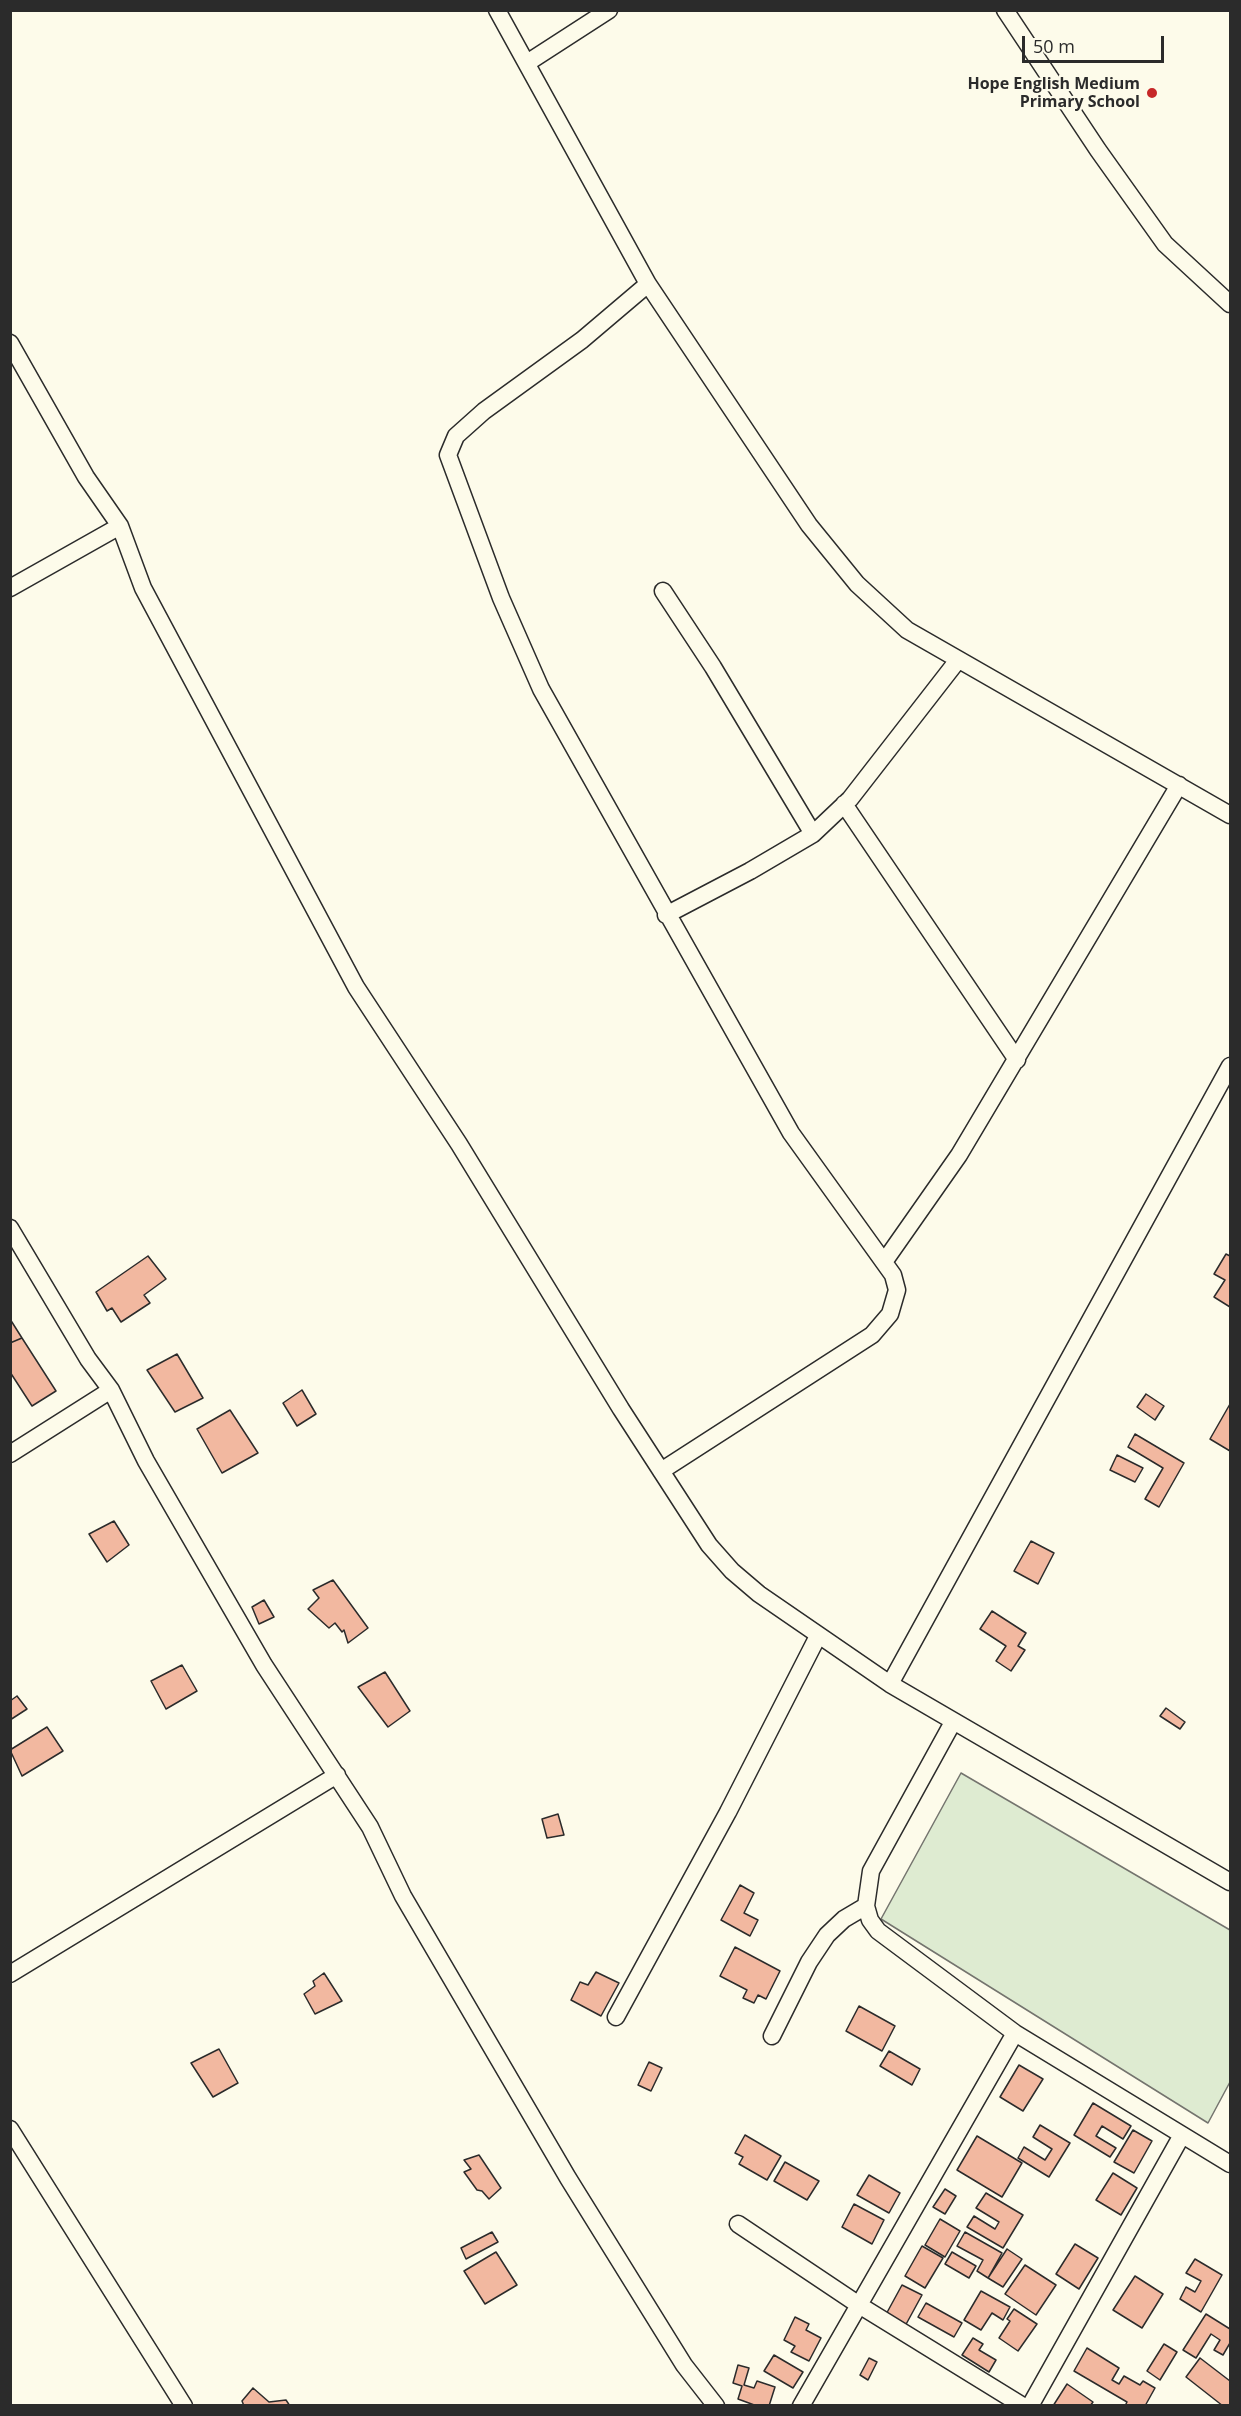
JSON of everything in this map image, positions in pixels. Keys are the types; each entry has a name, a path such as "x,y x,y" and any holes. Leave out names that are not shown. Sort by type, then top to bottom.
{"street":[{"path":"497,10 648,284 809,525 850,575 907,630 1230,815"},
{"path":"527,63 609,10"},
{"path":"1005,10 1098,150 1165,244 1230,304"},
{"path":"648,284 582,340 484,411 456,436 448,455 497,587 541,690 791,1133 893,1275 897,1290 890,1314 872,1335 661,1471"},
{"path":"10,343 86,477 120,526 143,588 356,987 459,1144 709,1545 732,1571 818,1636 890,1684 1230,1882"},
{"path":"10,588 120,526"},
{"path":"663,591 713,667 813,834"},
{"path":"666,915 750,871 813,834 844,804 958,660"},
{"path":"884,1262 959,1155 1179,785"},
{"path":"844,804 1017,1060"},
{"path":"890,1684 1230,1066"},
{"path":"10,1228 88,1359 111,1390 146,1461 264,1665 370,1827 403,1896 568,2178 684,2365 716,2406"},
{"path":"10,1454 111,1390"},
{"path":"616,2017 728,1812 818,1636"},
{"path":"953,1722 871,1871 866,1906 870,1920 878,1931 1015,2033 1230,2164"},
{"path":"10,1974 338,1775"},
{"path":"772,2036 809,1962 828,1935 844,1919 866,1906"},
{"path":"801,2406 1015,2033"},
{"path":"10,2129 184,2406"},
{"path":"1030,2406 1182,2135"},
{"path":"738,2224 859,2305 1023,2406"}],"green space":[{"path":"961,1773 1230,1930 1230,2082 1208,2123 881,1919"}],"building":[{"path":"1226,1254 1230,1256 1230,1307 1214,1297 1225,1280 1214,1274"},
{"path":"148,1256 166,1279 144,1295 150,1303 121,1322 112,1308 107,1311 96,1292"},
{"path":"10,1319 22,1338 10,1343"},
{"path":"22,1338 56,1391 32,1406 10,1372 10,1343"},
{"path":"177,1354 203,1398 175,1412 147,1370"},
{"path":"302,1390 316,1414 297,1426 283,1403"},
{"path":"1146,1394 1164,1406 1155,1420 1137,1407"},
{"path":"1230,1404 1230,1451 1210,1439"},
{"path":"230,1410 258,1453 222,1473 197,1429"},
{"path":"1135,1434 1184,1463 1159,1507 1145,1499 1163,1468 1128,1447"},
{"path":"1117,1455 1143,1468 1135,1482 1110,1470"},
{"path":"114,1521 129,1545 107,1562 89,1534"},
{"path":"1031,1541 1054,1553 1038,1584 1014,1571"},
{"path":"333,1580 368,1628 348,1643 344,1630 342,1632 335,1623 329,1628 308,1609 319,1598 313,1590"},
{"path":"264,1600 274,1617 259,1624 252,1607"},
{"path":"992,1611 1026,1633 1018,1646 1025,1650 1011,1671 996,1661 1006,1646 980,1629"},
{"path":"182,1665 197,1691 166,1709 151,1681"},
{"path":"385,1672 410,1711 388,1727 358,1687"},
{"path":"17,1696 27,1709 10,1720 10,1701"},
{"path":"1166,1708 1185,1722 1180,1729 1160,1716"},
{"path":"47,1727 63,1751 22,1776 10,1750"},
{"path":"558,1814 564,1835 547,1838 542,1819"},
{"path":"740,1885 754,1893 744,1913 758,1920 750,1936 721,1920"},
{"path":"735,1947 780,1971 766,1999 758,1995 754,2003 743,1998 747,1990 720,1976"},
{"path":"596,1972 619,1983 601,2016 571,2000 580,1982 588,1985"},
{"path":"324,1973 342,2001 315,2014 304,1994 315,1986 313,1981"},
{"path":"859,2006 895,2026 882,2051 846,2031"},
{"path":"219,2049 238,2083 213,2097 191,2063"},
{"path":"889,2051 920,2069 912,2085 880,2066"},
{"path":"649,2062 662,2068 651,2091 638,2085"},
{"path":"1019,2065 1043,2079 1023,2111 1000,2097"},
{"path":"1093,2103 1131,2126 1123,2139 1102,2126 1096,2136 1116,2148 1110,2157 1074,2135"},
{"path":"1040,2125 1070,2143 1049,2177 1018,2158 1024,2147 1045,2160 1052,2149 1033,2137"},
{"path":"1133,2130 1152,2141 1134,2173 1114,2162"},
{"path":"745,2135 781,2156 767,2180 739,2164 743,2157 735,2153"},
{"path":"977,2136 1022,2163 1002,2197 957,2170"},
{"path":"479,2155 501,2188 489,2199 482,2191 477,2190 464,2172 471,2169 464,2160"},
{"path":"785,2162 819,2181 807,2200 774,2181"},
{"path":"1113,2173 1137,2188 1121,2215 1096,2200"},
{"path":"869,2175 900,2193 889,2213 857,2195"},
{"path":"945,2189 956,2196 945,2214 933,2207"},
{"path":"986,2193 1023,2215 1003,2248 967,2227 974,2216 995,2229 999,2222 976,2208"},
{"path":"854,2204 884,2220 872,2244 842,2227"},
{"path":"940,2219 960,2231 945,2257 925,2245"},
{"path":"492,2232 498,2242 466,2259 461,2248"},
{"path":"965,2232 1002,2253 988,2278 977,2271 983,2260 957,2246"},
{"path":"1075,2244 1098,2258 1079,2289 1056,2274"},
{"path":"922,2246 943,2258 925,2288 905,2276"},
{"path":"1007,2249 1022,2259 1003,2287 988,2278"},
{"path":"496,2252 517,2285 485,2304 464,2271"},
{"path":"952,2252 976,2266 969,2278 945,2264"},
{"path":"1195,2259 1222,2275 1201,2312 1180,2299 1186,2287 1195,2292 1201,2281 1186,2273"},
{"path":"1025,2265 1056,2285 1036,2315 1005,2294"},
{"path":"1135,2276 1163,2294 1142,2328 1113,2310"},
{"path":"902,2285 922,2295 904,2328 884,2318"},
{"path":"981,2291 1010,2307 1003,2320 992,2313 981,2330 964,2320"},
{"path":"926,2303 962,2323 954,2337 918,2317"},
{"path":"1014,2309 1037,2324 1018,2351 999,2338 1010,2321 1007,2319"},
{"path":"1206,2314 1230,2329 1230,2343 1223,2355 1214,2350 1220,2340 1211,2334 1196,2358 1183,2350"},
{"path":"795,2317 809,2324 806,2330 821,2338 809,2361 791,2352 795,2346 784,2340"},
{"path":"973,2338 983,2344 979,2350 996,2360 989,2372 962,2355"},
{"path":"1164,2344 1177,2352 1160,2380 1147,2371"},
{"path":"1087,2348 1119,2368 1112,2380 1119,2384 1124,2376 1140,2385 1143,2381 1155,2388 1145,2406 1125,2406 1127,2402 1074,2371"},
{"path":"774,2355 803,2372 793,2388 764,2371"},
{"path":"869,2358 877,2362 868,2380 860,2375"},
{"path":"1200,2358 1230,2381 1230,2406 1223,2406 1186,2377"},
{"path":"738,2365 749,2368 744,2385 754,2388 757,2381 775,2387 769,2406 757,2406 738,2399 742,2386 733,2383"},
{"path":"1067,2384 1093,2402 1090,2406 1053,2406"},
{"path":"253,2388 269,2402 286,2400 290,2406 244,2406 242,2401"}],"place":[{"name":"Hope English Medium Primary School","path":"1152,93"}]}
